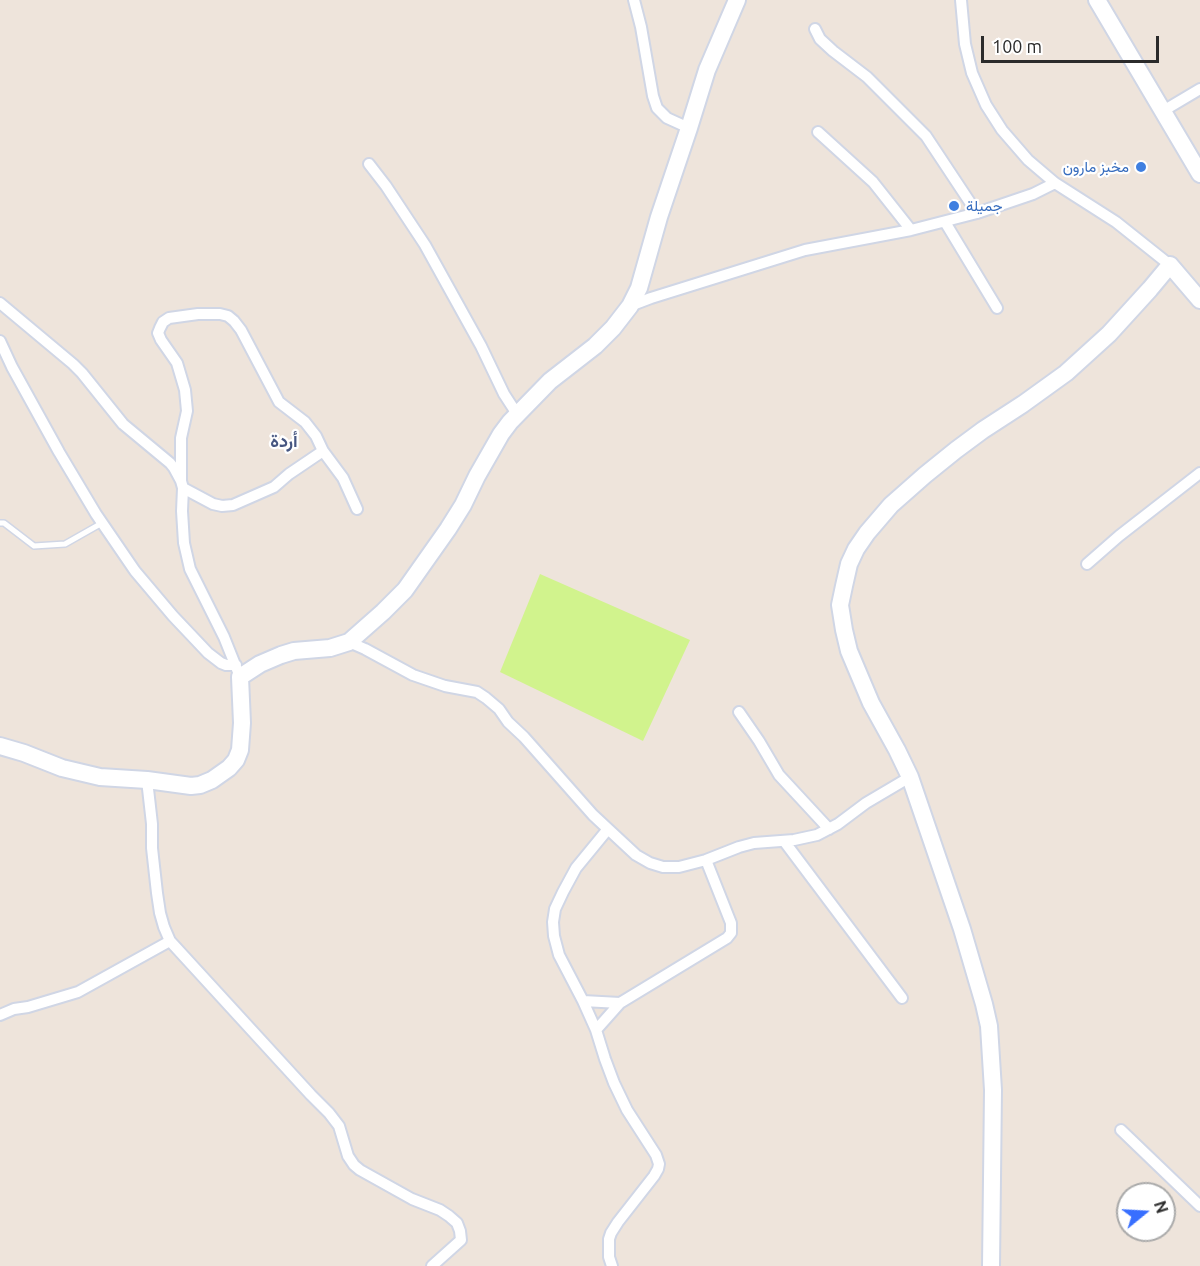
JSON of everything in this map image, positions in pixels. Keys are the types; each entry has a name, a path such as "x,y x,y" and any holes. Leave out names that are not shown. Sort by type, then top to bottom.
{"street":[{"path":"634,0 657,108 667,118 689,128"},
{"path":"0,341 36,412 102,523 135,571 208,653 221,663 238,671 294,651 330,648 349,642 405,590 448,529 501,434 517,414 550,381 595,346 630,306 639,288 659,217 707,70 736,0"},
{"path":"961,0 965,44 975,81 986,105 1002,130 1028,160 1054,183 1116,222 1170,265 1200,300"},
{"path":"1097,0 1200,174"},
{"path":"815,29 820,39 867,77 926,136 977,213"},
{"path":"1163,111 1200,89"},
{"path":"818,132 873,182 911,230"},
{"path":"369,164 424,245 517,414"},
{"path":"630,306 805,250 911,230 977,213 1033,194 1054,183"},
{"path":"945,222 997,308"},
{"path":"991,1266 993,1090 989,1026 984,1004 962,928 910,777 871,703 849,651 840,605 849,564 856,549 880,517 925,475 972,437 1023,405 1066,373 1113,329 1170,265"},
{"path":"0,303 82,372 123,424 170,463 182,485 213,504 233,505 274,488 289,474 323,452"},
{"path":"0,746 80,773 180,785 200,785 212,780 229,768 236,760 240,750 242,741 238,671 190,570 184,543 181,438 186,420 187,402 186,390 177,363 158,333 163,322 169,318 207,313 228,316 234,321 247,341 275,397 305,423 316,436 323,452 343,478 357,509"},
{"path":"1087,564 1200,473"},
{"path":"349,642 413,675 445,686 477,692 486,698 499,709 508,722 593,815 636,855 663,867 679,867 706,860 754,843 807,838 829,829 866,803 910,777"},
{"path":"739,712 779,775 829,829"},
{"path":"147,780 157,893 160,913 170,941 329,1113 339,1126 348,1155 354,1165 412,1199 440,1210 457,1223 460,1240 432,1266"},
{"path":"608,829 576,868 555,909 553,922 559,956 597,1030 614,1083 659,1164 654,1176 611,1233 609,1257 612,1266"},
{"path":"784,841 902,998"},
{"path":"597,1030 620,1003 722,942 731,933 731,923 706,860"},
{"path":"0,1014 78,992 170,941"},
{"path":"583,1001 620,1003"},
{"path":"1121,1130 1200,1206"}],"lane":[{"path":"0,523 4,523 34,546 65,544 102,523"}],"green space":[{"path":"540,574 690,640 643,741 500,672"}],"place":[{"name":"مخبز مارون","path":"1141,167"},
{"name":"جميلة","path":"954,206"}],"district":[{"name":"أردة","path":"284,441"}]}
